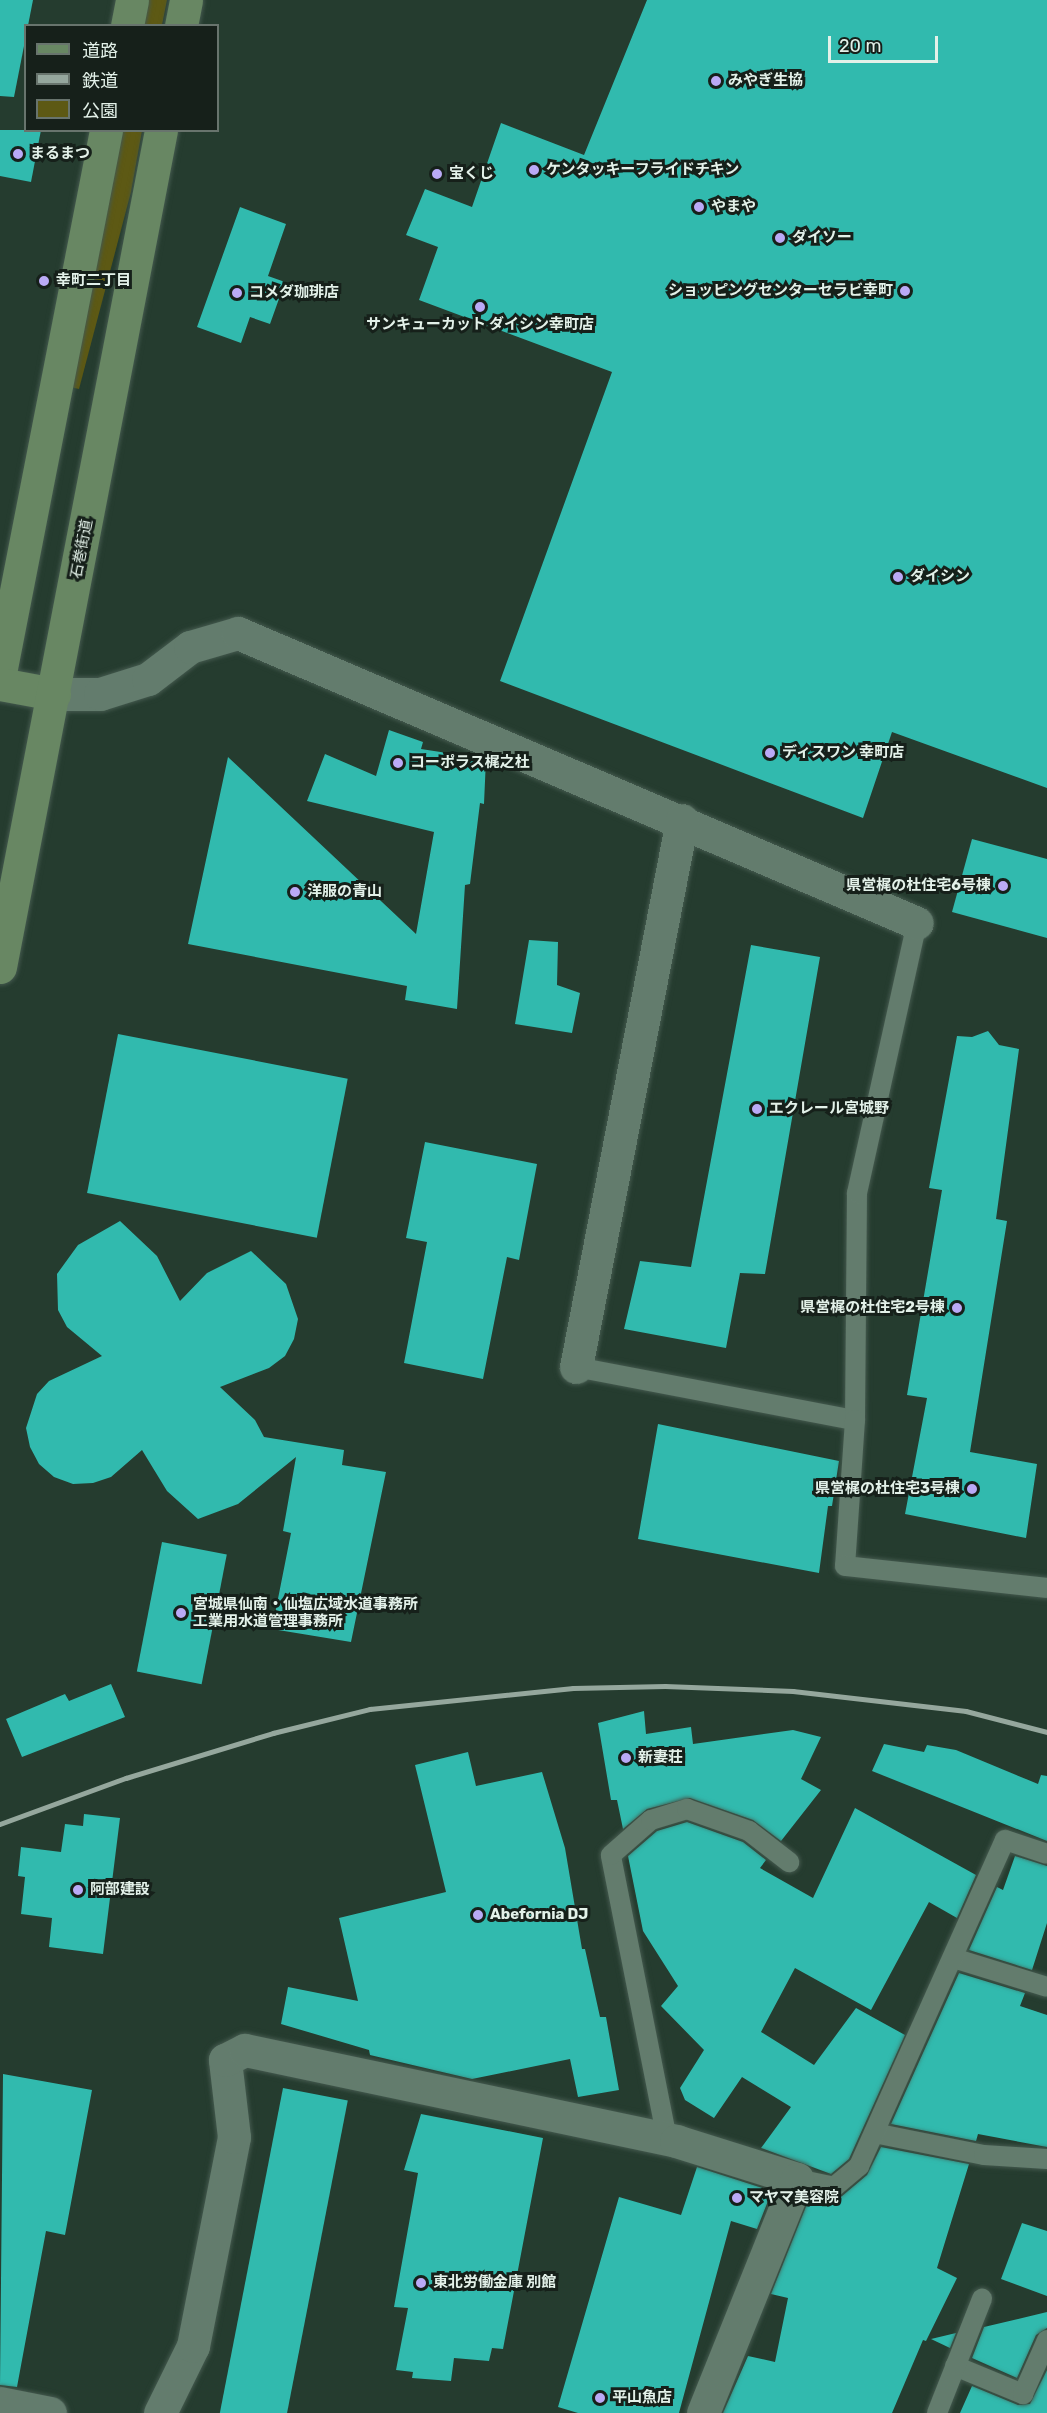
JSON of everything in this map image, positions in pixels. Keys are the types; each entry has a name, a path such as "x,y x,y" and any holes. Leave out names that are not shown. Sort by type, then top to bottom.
{"street":[{"path":"127,24 132,0"},
{"path":"181,24 186,0"},
{"path":"0,673 106,132"},
{"name":"石巻街道","path":"0,967 161,132"},
{"path":"0,684 54,694 100,694 148,679 190,647 238,633 682,820 917,923"},
{"path":"576,1367 682,820"},
{"path":"160,2413 193,2346 234,2137 225,2060 245,2050 667,2139 797,2179 703,2413"},
{"path":"0,2403 50,2413"}],"lane":[{"path":"917,923 857,1193 855,1420 845,1566 1047,1588"},
{"path":"576,1367 855,1420"},
{"path":"667,2139 610,1855 651,1820 687,1809 749,1831 789,1862"},
{"path":"797,2179 834,2187 860,2166 1005,1839 1047,1854"},
{"path":"952,1958 1047,1988"},
{"path":"874,2133 984,2155 1047,2159"},
{"path":"936,2413 982,2299"},
{"path":"955,2366 1023,2394 1047,2340"}],"green space":[{"path":"149,0 167,0 162,24 144,24"},
{"path":"122,132 142,132 131,192 79,389 70,387"}],"building":[{"path":"0,0 33,0 28,24 24,24 24,46 14,97 0,96"},
{"path":"647,0 1047,0 1047,788 892,732 863,818 500,681 612,372 419,300 438,247 406,235 425,189 472,207 501,123 584,155"},
{"name":"まるまつ","path":"0,130 41,132 31,182 0,176"},
{"path":"240,207 286,224 268,276 285,282 270,324 250,317 241,343 197,327"},
{"path":"389,730 423,742 421,749 486,759 484,804 480,803 470,884 465,885 457,1009 405,1000 407,986 188,944 228,757 416,934 434,832 307,801 325,754 376,776"},
{"name":"県営梶の杜住宅6号棟","path":"972,839 1047,859 1047,938 952,912"},
{"path":"529,940 558,942 557,985 580,993 572,1033 515,1024"},
{"name":"エクレール宮城野","path":"751,945 820,957 765,1274 740,1273 726,1348 624,1329 640,1261 691,1267"},
{"path":"988,1031 999,1045 1019,1049 996,1219 1007,1221 970,1452 1037,1464 1026,1538 905,1514 927,1398 907,1395 942,1190 929,1188 957,1036 972,1037"},
{"path":"118,1034 348,1079 317,1238 87,1193"},
{"path":"425,1142 537,1164 519,1260 507,1257 483,1379 404,1363 427,1242 406,1238"},
{"path":"120,1221 157,1256 180,1301 207,1273 251,1251 286,1284 298,1319 294,1339 285,1356 269,1368 220,1387 255,1420 264,1437 344,1450 342,1465 386,1472 351,1642 272,1629 291,1533 283,1531 296,1457 238,1504 198,1519 167,1491 142,1450 111,1477 93,1483 73,1484 54,1477 39,1464 30,1447 26,1428 37,1394 49,1381 102,1356 67,1327 58,1310 57,1274 78,1245"},
{"path":"658,1424 839,1461 832,1506 828,1506 819,1573 638,1539"},
{"name":"宮城県仙南・仙塩広域水道事務所 工業用水道管理事務所","path":"162,1542 227,1555 202,1684 137,1672"},
{"path":"111,1684 125,1717 22,1757 6,1719 65,1694 69,1701"},
{"path":"644,1711 646,1734 691,1727 693,1744 793,1730 821,1737 801,1779 821,1790 781,1841 753,1820 690,1798 647,1809 623,1829 617,1800 611,1800 598,1723"},
{"path":"884,1744 924,1752 927,1745 956,1750 1038,1784 1041,1775 1047,1776 1047,1841 872,1771"},
{"path":"468,1752 476,1786 542,1772 565,1848 582,1949 585,1949 600,2017 606,2017 619,2090 578,2097 570,2059 472,2079 370,2055 369,2050 281,2024 288,1987 358,2001 339,1918 446,1892 415,1765"},
{"path":"855,1808 976,1875 957,1918 929,1902 871,2010 795,1968 761,2032 814,2065 856,2008 905,2035 849,2159 831,2174 761,2148 791,2107 742,2077 714,2118 685,2100 680,2088 704,2050 661,2006 678,1986 643,1931 628,1856 657,1831 687,1822 743,1842 766,1860 760,1868 813,1898"},
{"path":"84,1814 120,1818 103,1954 49,1947 52,1918 21,1914 25,1877 18,1876 21,1847 61,1852 65,1824 83,1826"},
{"path":"1015,1856 1047,1866 1047,1923 1032,1970 969,1950 997,1887 1003,1890"},
{"path":"959,1973 1025,1993 1020,2006 1047,2015 1047,2147 978,2134 976,2141 891,2124"},
{"path":"3,2074 92,2090 65,2235 46,2231 17,2387 0,2385"},
{"path":"283,2088 348,2101 287,2413 220,2413"},
{"path":"421,2114 543,2138 503,2349 492,2348 489,2361 454,2358 451,2381 412,2378 413,2372 396,2370 408,2308 394,2307 418,2173 404,2170"},
{"path":"881,2147 969,2164 937,2268 957,2278 926,2341 923,2340 892,2413 723,2413 748,2356 775,2362 788,2298 771,2294 811,2194 832,2199 842,2196 867,2175"},
{"path":"697,2167 772,2191 757,2229 731,2221 679,2413 578,2413 558,2407 619,2197 681,2215"},
{"path":"1022,2223 1047,2231 1047,2296 1001,2279"},
{"path":"1047,2312 1047,2328 1036,2335 1017,2378 972,2358 984,2327"},
{"path":"956,2333 950,2348 931,2339"},
{"path":"1047,2370 1047,2413 960,2413 972,2386 1018,2405 1030,2404"}],"railway":[{"path":"0,1824 126,1778 273,1733 370,1709 573,1688 665,1686 793,1691 966,1711 1047,1732"}],"place":[{"name":"みやぎ生協","path":"716,81"},
{"name":"まるまつ","path":"18,154"},
{"name":"ケンタッキーフライドチキン","path":"534,170"},
{"name":"宝くじ","path":"437,174"},
{"name":"やまや","path":"699,207"},
{"name":"ダイソー","path":"780,238"},
{"name":"幸町二丁目","path":"44,281"},
{"name":"ショッピングセンターセラビ幸町","path":"905,291"},
{"name":"コメダ珈琲店","path":"237,293"},
{"name":"サンキューカット ダイシン幸町店","path":"480,307"},
{"name":"ダイシン","path":"898,577"},
{"name":"ディスワン 幸町店","path":"770,753"},
{"name":"コーポラス梶之杜","path":"398,763"},
{"name":"県営梶の杜住宅6号棟","path":"1003,886"},
{"name":"洋服の青山","path":"295,892"},
{"name":"エクレール宮城野","path":"757,1109"},
{"name":"県営梶の杜住宅2号棟","path":"957,1308"},
{"name":"県営梶の杜住宅3号棟","path":"972,1489"},
{"name":"宮城県仙南・仙塩広域水道事務所 工業用水道管理事務所","path":"181,1613"},
{"name":"新妻荘","path":"626,1758"},
{"name":"阿部建設","path":"78,1890"},
{"name":"Abefornia DJ","path":"478,1915"},
{"name":"マヤマ美容院","path":"737,2198"},
{"name":"東北労働金庫 別館","path":"421,2283"},
{"name":"平山魚店","path":"600,2398"}]}
